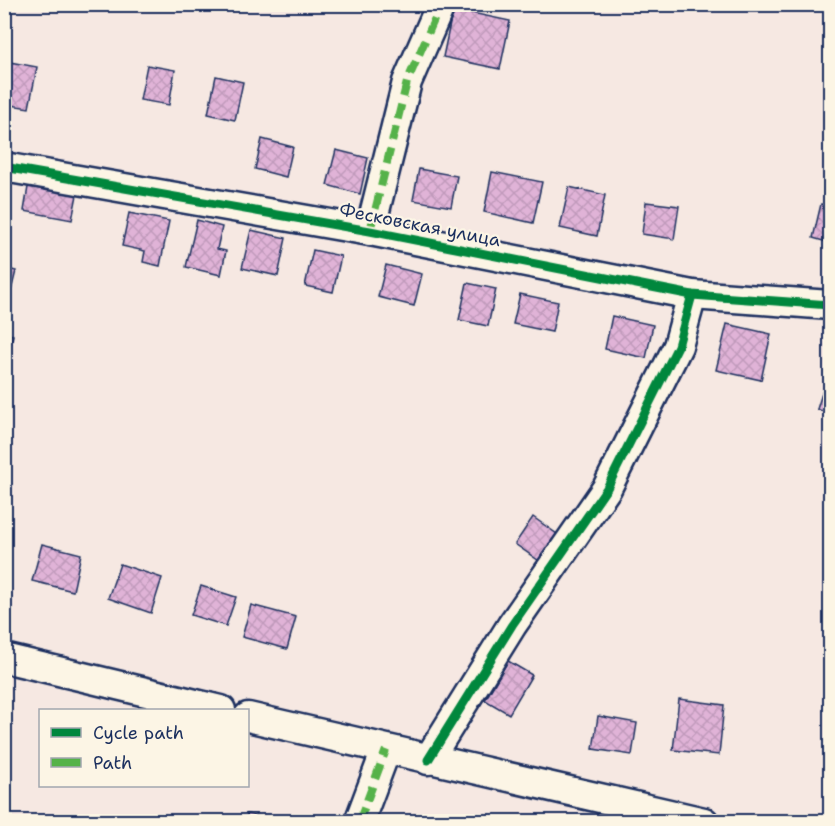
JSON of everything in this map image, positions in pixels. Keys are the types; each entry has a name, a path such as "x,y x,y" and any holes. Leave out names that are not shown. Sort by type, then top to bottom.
{"street":[{"path":"370,231 407,82 441,4"},
{"name":"Фесковская улица","path":"4,166 370,231 692,295 831,305"},
{"path":"428,760 512,625 608,488 678,346 692,295"},
{"path":"4,658 213,709"},
{"path":"249,717 688,820"},
{"path":"359,822 386,750"}],"building":[{"path":"453,9 510,21 500,69 443,57"},
{"path":"10,62 37,67 29,108 4,104"},
{"path":"147,65 175,70 169,105 140,100"},
{"path":"216,76 243,82 235,120 208,114"},
{"path":"262,139 293,147 286,177 255,169"},
{"path":"336,150 368,158 360,194 327,185"},
{"path":"419,169 457,176 451,207 413,200"},
{"path":"492,172 542,182 533,223 484,212"},
{"path":"29,181 78,190 72,220 24,211"},
{"path":"569,187 605,195 597,236 560,228"},
{"path":"646,202 679,206 674,239 642,234"},
{"path":"821,204 830,206 830,243 813,238"},
{"path":"129,213 169,221 160,266 143,262 145,251 122,246"},
{"path":"197,220 222,227 217,249 226,251 221,275 186,267"},
{"path":"251,230 286,238 278,276 242,268"},
{"path":"313,250 341,256 333,292 305,286"},
{"path":"386,265 422,274 414,306 378,297"},
{"path":"4,268 16,271 4,319"},
{"path":"467,283 496,289 488,326 459,320"},
{"path":"520,294 558,302 552,332 513,324"},
{"path":"612,316 653,325 646,358 605,349"},
{"path":"727,324 771,334 761,380 716,370"},
{"path":"4,333 13,335 4,369"},
{"path":"830,368 830,414 817,409"},
{"path":"533,517 564,539 545,565 515,544"},
{"path":"42,544 81,554 73,591 32,581"},
{"path":"120,564 162,578 151,613 108,598"},
{"path":"201,586 236,597 226,626 191,615"},
{"path":"251,605 296,617 287,649 242,637"},
{"path":"508,661 532,675 509,714 485,700"},
{"path":"679,699 724,705 719,755 673,750"},
{"path":"598,716 637,723 632,755 593,749"},
{"path":"247,814 284,822 246,822"}],"marked path":[{"path":"370,231 407,82 441,4"},
{"path":"359,822 386,750"},
{"path":"679,822 682,817"}],"cycle path":[{"path":"4,167 370,231 692,295 830,305"},
{"path":"428,760 512,625 607,488 678,346 692,295"}]}
